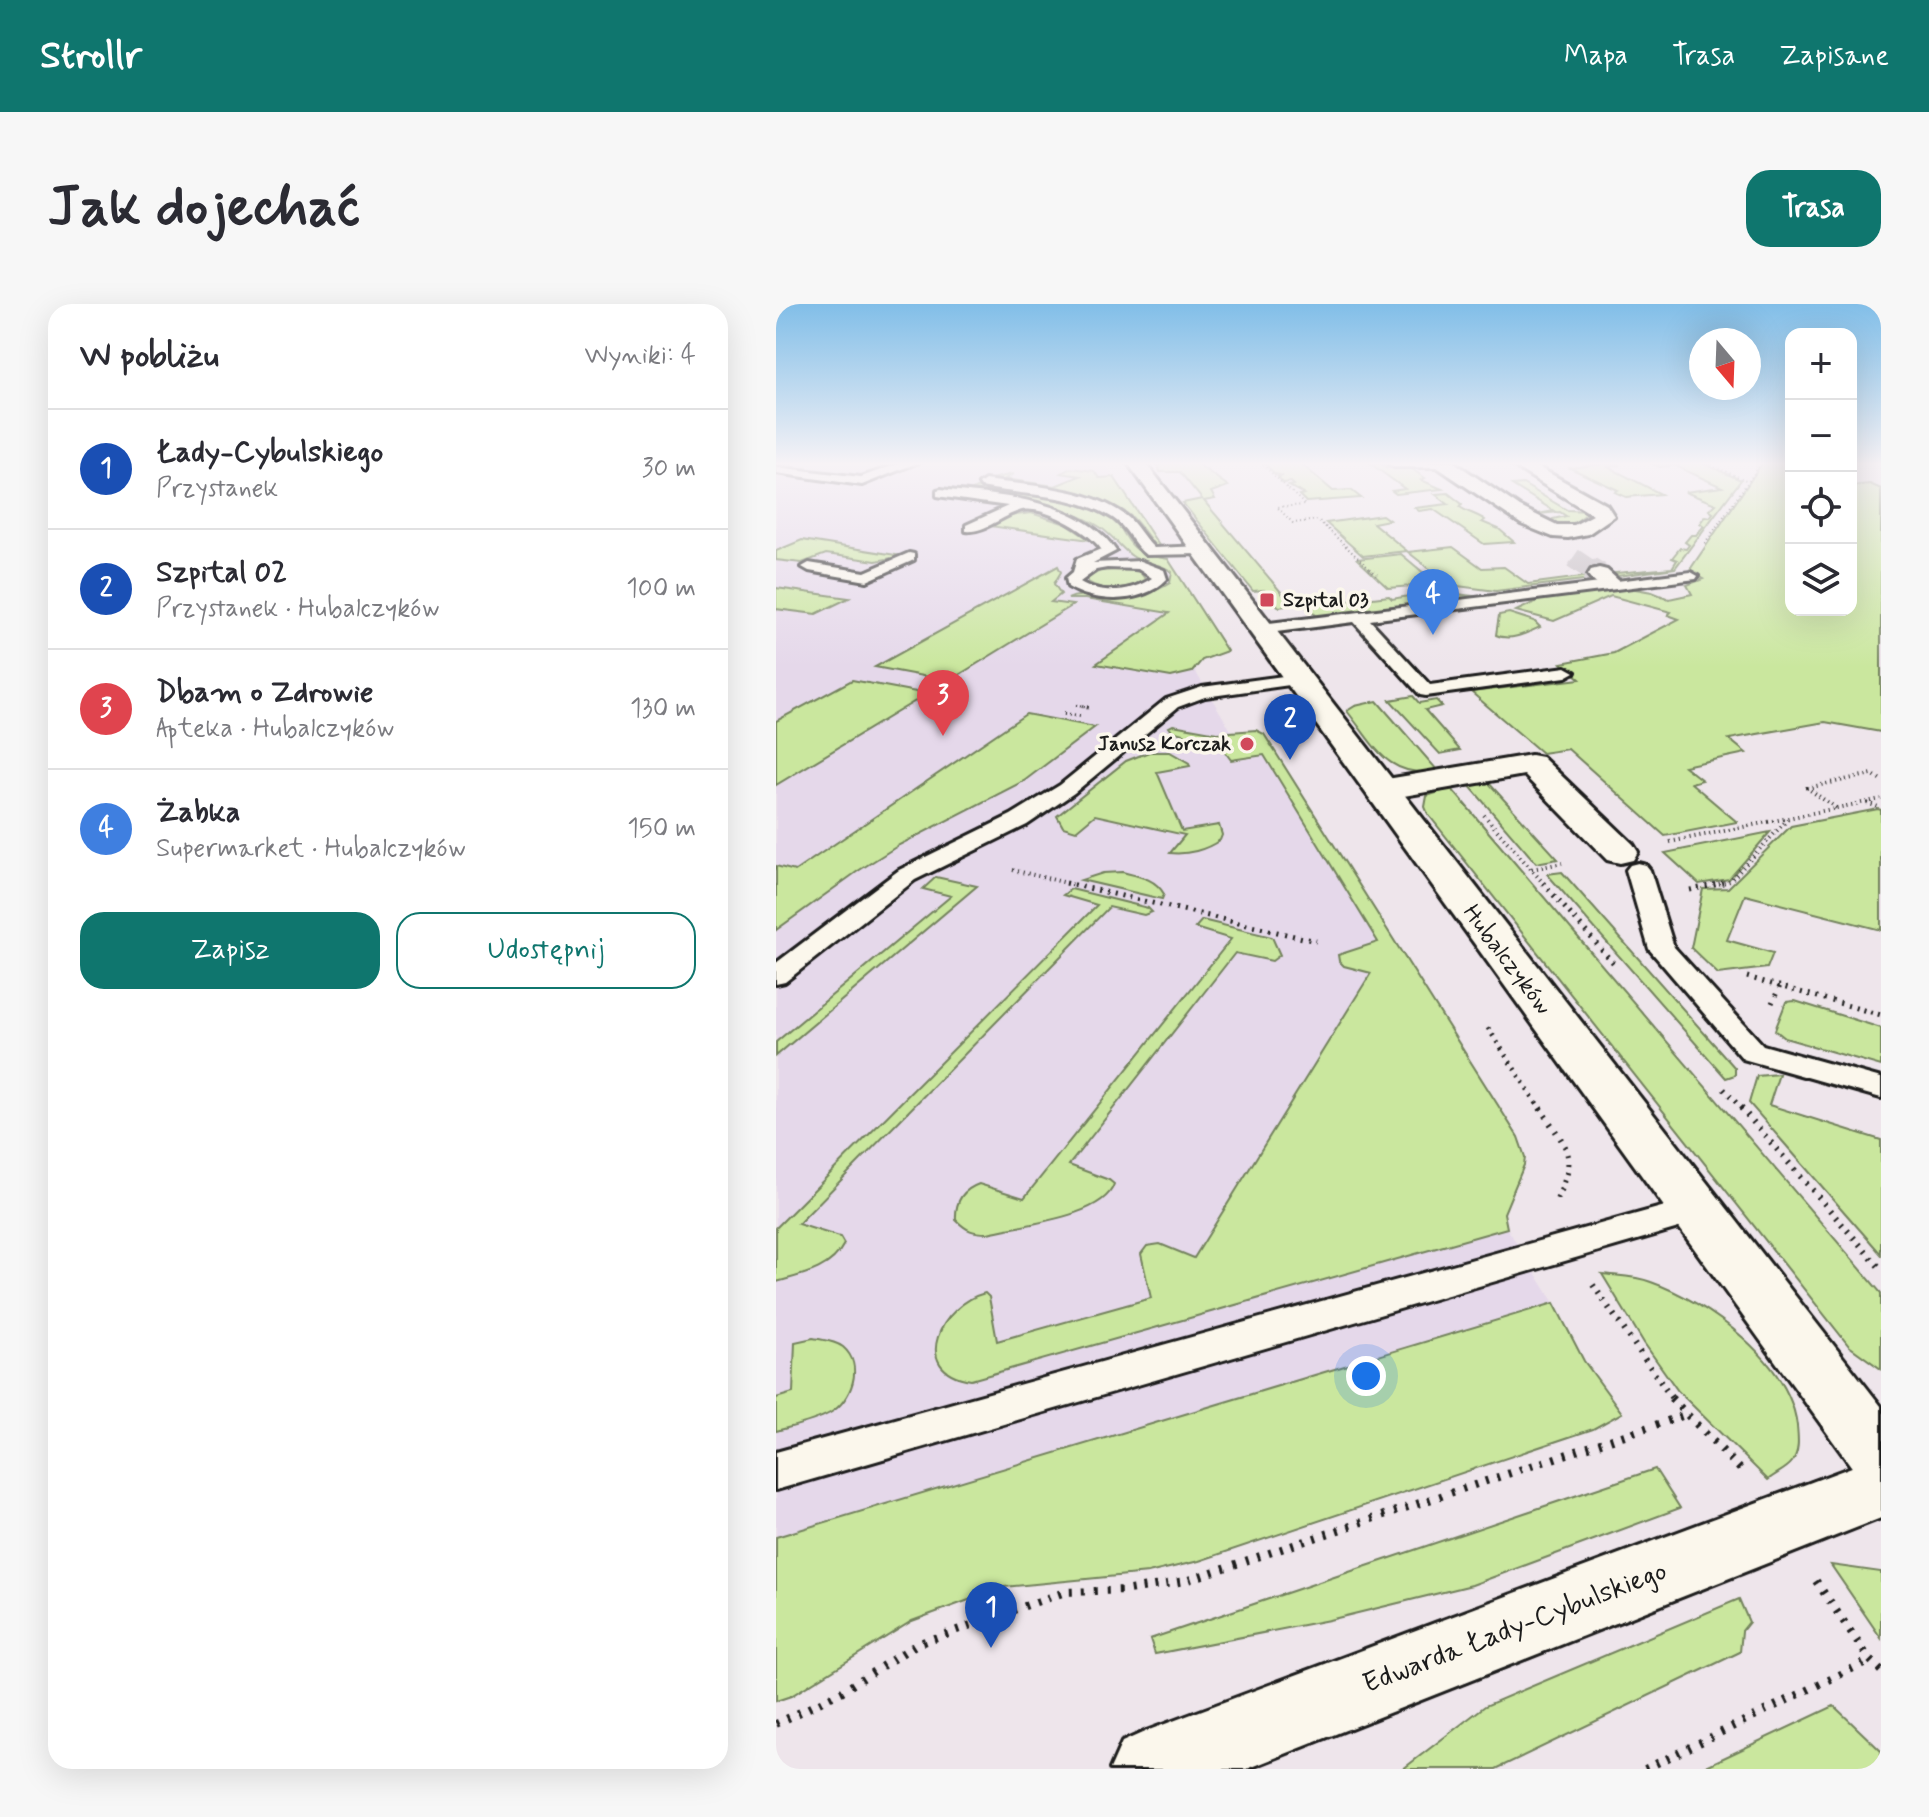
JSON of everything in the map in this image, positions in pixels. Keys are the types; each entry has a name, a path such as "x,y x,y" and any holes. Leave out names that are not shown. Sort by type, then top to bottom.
{"street":[{"name":"Hubalczyków","path":"1187,530 1694,1211 1881,1456"},
{"path":"1556,530 1577,530"},
{"path":"1562,532 1559,546 1567,554"},
{"path":"1381,790 1531,764 1629,861"},
{"name":"Edwarda Łady-Cybulskiego","path":"1149,1769 1881,1487"}],"lane":[{"path":"1089,530 1104,540 1108,558"},
{"path":"1132,530 1151,552 1202,550"},
{"path":"809,567 867,577 909,557"},
{"path":"1108,558 1152,568 1159,573 1160,579 1126,593 1092,592 1073,584 1073,578 1080,572 1108,558"},
{"path":"1261,629 1691,576"},
{"path":"1358,617 1426,691 1566,672"},
{"path":"776,976 907,875 1019,820 1067,789 1172,703 1202,692 1298,679"},
{"path":"1629,861 1662,949 1753,1052 1881,1088"},
{"path":"776,1471 1694,1211"}],"path":[{"path":"1329,530 1359,558"},
{"path":"1076,705 1090,708"},
{"path":"1064,714 1080,716"},
{"path":"1836,808 1807,788 1872,774 1881,780"},
{"path":"1532,869 1629,861 1789,818 1881,799"},
{"path":"1866,803 1881,808"},
{"path":"1717,884 1730,881 1789,818"},
{"path":"934,860 956,870 986,864 1316,941"},
{"path":"1742,975 1881,1015"},
{"path":"1483,1020 1571,1156 1569,1174 1553,1215"},
{"path":"1588,1278 1634,1349 1685,1415 1728,1454 1751,1482"},
{"path":"776,1724 841,1692 917,1644 1065,1592 1129,1590 1185,1581 1685,1415"},
{"path":"1810,1571 1870,1660 1881,1671"},
{"path":"1645,1769 1870,1660"}],"shaded area":[{"path":"776,530 1148,530 1227,651 1202,660 1195,671 1232,732 1249,729 1264,734 1518,1137 1525,1157 1504,1213 1507,1228 1554,1303 776,1537"}],"green space":[{"path":"1021,530 1076,530 1090,540"},
{"path":"1121,530 1141,552 1168,559 1227,651 1202,660 1192,672 1171,677 1096,664 1169,613 1068,599 1145,594 1170,583 1172,572 1132,556 1105,531"},
{"path":"1143,530 1149,530 1160,547 1156,547"},
{"path":"1205,530 1229,530 1292,605 1279,607 1264,590 1253,591"},
{"path":"1334,530 1382,530 1407,551 1363,556"},
{"path":"1464,530 1501,530 1514,542 1484,544"},
{"path":"1703,530 1675,568 1618,576 1615,573 1672,568 1677,560 1672,558 1680,548 1686,549 1689,545 1685,542 1691,535"},
{"path":"1717,530 1785,530 1785,616 1857,616 1857,530 1881,530 1881,732 1825,722 1729,739 1746,753 1684,766 1702,780 1691,783 1737,822 1665,836 1568,749 1542,753 1471,692 1580,679 1561,663 1614,653 1679,619 1668,615 1671,612 1611,596 1554,621 1516,611 1548,596 1630,588 1669,599 1692,594 1687,585 1703,579 1689,571"},
{"path":"802,540 902,556 876,561 826,554 802,563 776,560 776,551"},
{"path":"1453,547 1482,568 1504,567 1528,584 1589,576 1591,579 1496,591 1450,585 1408,552"},
{"path":"1401,554 1437,584 1388,588 1357,559"},
{"path":"1058,566 1061,572 1054,584 1061,594 1051,602 1073,605 949,681 875,667"},
{"path":"1121,569 1140,572 1145,579 1132,586 1116,588 1088,582 1088,578 1100,571"},
{"path":"776,588 849,598 816,614 776,609"},
{"path":"1428,591 1432,595 1449,593 1481,597 1317,616 1305,606 1389,596 1392,599 1409,596 1410,592"},
{"path":"1509,613 1534,621 1540,627 1513,637 1496,635 1499,615"},
{"path":"852,680 927,694 776,785 776,721"},
{"path":"1413,696 1419,703 1436,700 1442,706 1425,710 1460,750 1440,754 1390,700"},
{"path":"1377,701 1438,771 1406,770 1394,765 1375,747 1347,711"},
{"path":"1026,714 1095,727 1024,781 899,845 776,930 776,866 795,871"},
{"path":"1173,725 1217,733 1256,730 1264,734 1518,1137 1525,1157 1504,1213 1507,1228 971,1380 951,1374 940,1364 936,1351 938,1337 945,1323 969,1300 985,1293 989,1297 997,1341 1151,1298 1141,1254 1147,1246 1160,1244 1194,1258 1371,973 1344,966 1339,961 1338,955 1378,942 1264,755 1231,760 1219,744 1172,731 1169,727"},
{"path":"1149,752 1170,752 1189,763 1190,766 1157,772 1182,831 1219,825 1220,840 1196,851 1170,853 1185,835 1095,815 1076,831 1063,827 1057,816 1126,761"},
{"path":"1487,781 1558,859 1536,863 1468,784"},
{"path":"1451,788 1881,1293 1881,1369 1849,1346 1428,814 1425,807 1427,796"},
{"path":"1881,810 1881,930 1745,895 1727,940 1773,953 1767,968 1718,974 1691,948 1703,889 1728,888 1791,826"},
{"path":"1770,832 1729,879 1699,884 1665,853"},
{"path":"1122,872 1156,884 1164,894 1162,899 1081,880 1103,873"},
{"path":"1562,872 1735,1068 1735,1075 1726,1078 1547,874"},
{"path":"936,877 977,886 776,1056 776,1042 951,896 923,889"},
{"path":"1071,889 1148,908 1152,912 1144,915 1109,907 798,1224 840,1237 844,1244 832,1260 815,1270 776,1282 776,1228 1097,905 1063,895"},
{"path":"1202,920 1272,937 1280,955 1272,961 1235,953 1069,1165 1109,1180 1114,1184 1107,1195 1078,1212 1039,1223 988,1233 974,1232 964,1227 956,1220 957,1208 964,1194 979,1184 1024,1198 1231,939 1195,928"},
{"path":"1795,1001 1881,1028 1881,1066 1785,1038 1775,1030 1786,1002"},
{"path":"1779,1074 1769,1105 1881,1140 1881,1254 1749,1103 1757,1076"},
{"path":"1602,1274 1639,1278 1673,1291 1720,1319 1763,1358 1791,1402 1798,1440 1795,1458 1790,1465 1768,1480 1678,1391"},
{"path":"1554,1303 1584,1361 1622,1413 1593,1429 1199,1561 1148,1573 1004,1587 912,1621 791,1696 776,1701 776,1537"},
{"path":"813,1338 843,1347 853,1364 853,1383 844,1400 830,1413 776,1431 776,1398 793,1393 795,1342"},
{"path":"1655,1469 1680,1508 1472,1585 1329,1620 1155,1654 1150,1639"},
{"path":"1831,1565 1881,1572 1881,1638"},
{"path":"1739,1599 1749,1622 1742,1631 1740,1652 1496,1769 1403,1769 1485,1706"},
{"path":"1834,1706 1881,1751 1881,1769 1700,1769"}],"tunnel":[{"path":"1573,558 1590,569"},
{"path":"1590,569 1599,575"}],"place":[{"name":"Szpital 03","path":"1267,600"},
{"name":"Żabka","path":"1433,635"},
{"name":"Dbam o Zdrowie","path":"943,736"},
{"name":"Janusz Korczak","path":"1247,744"},
{"name":"Szpital 02","path":"1290,760"},
{"name":"Łady-Cybulskiego","path":"991,1648"}]}
